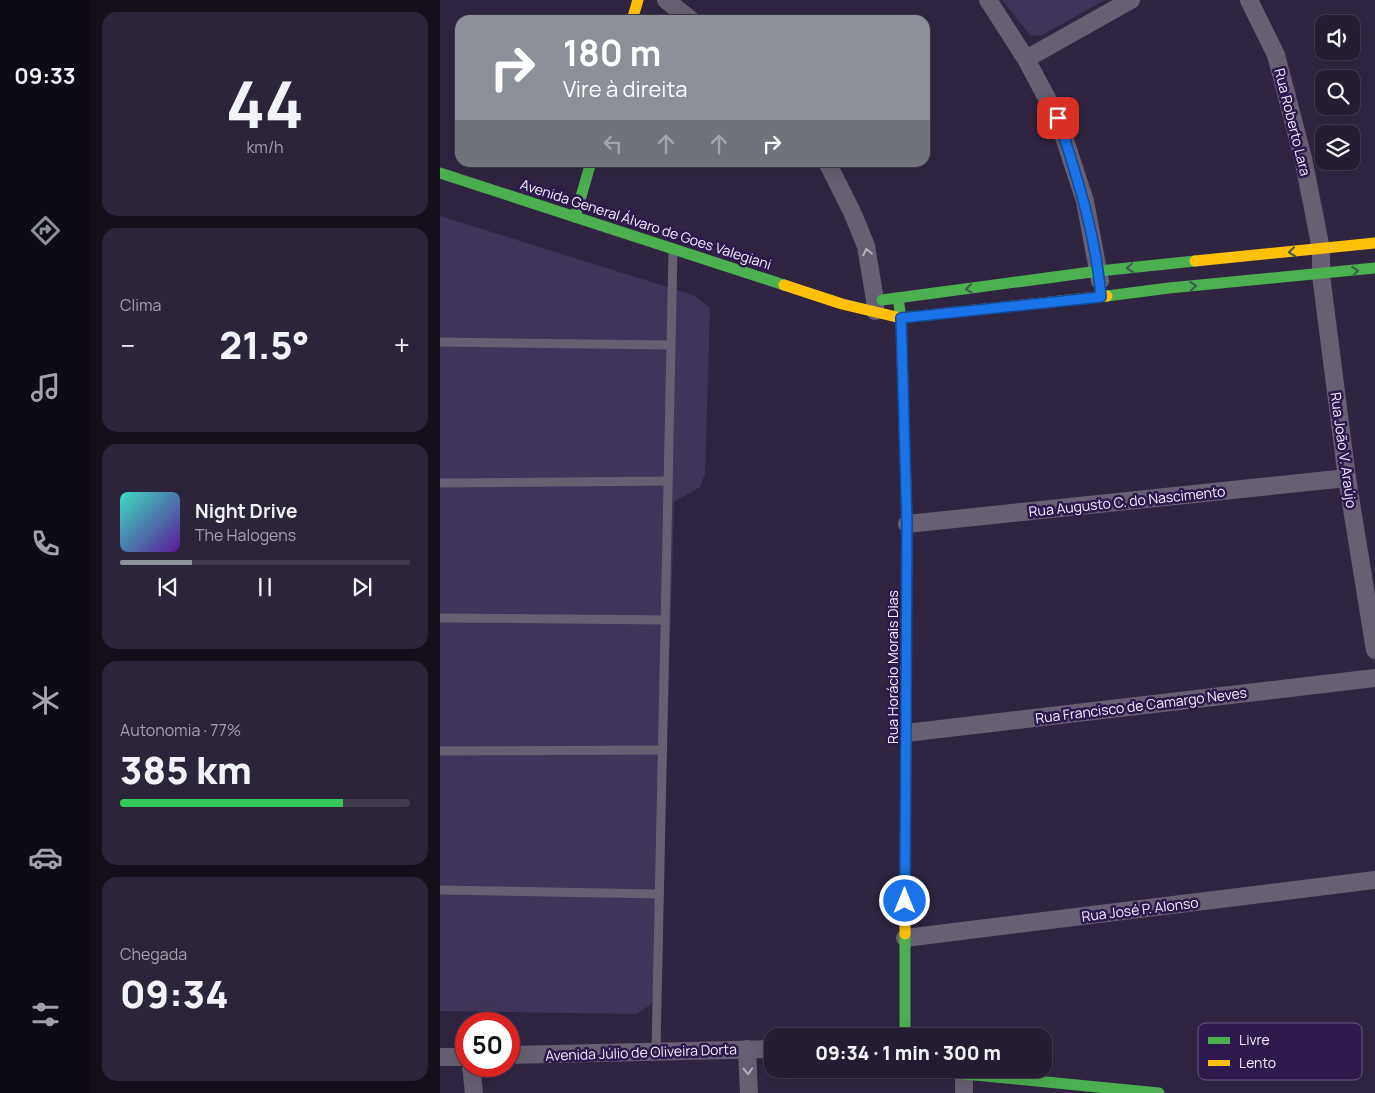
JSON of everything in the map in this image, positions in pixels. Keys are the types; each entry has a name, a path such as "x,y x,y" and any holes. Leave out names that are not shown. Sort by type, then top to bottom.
{"main road":[{"path":"634,15 638,0"},
{"path":"575,217 590,167"},
{"name":"Avenida General Álvaro de Goes Valegiani","path":"440,173 842,304 875,306 901,318 1169,288 1321,275 1375,268"},
{"name":"Avenida General Álvaro de Goes Valegiani","path":"875,306 898,298 1099,272 1375,243"},
{"name":"Rua Horácio Morais Dias","path":"898,298 901,318 907,524 905,1028"},
{"path":"1015,1078 1159,1093"}],"street":[{"path":"666,0 685,15"},
{"path":"988,0 1026,59 1058,118 1085,201 1099,272 1101,297"},
{"path":"1026,59 1131,0"},
{"name":"Rua Roberto Lara","path":"1249,0 1276,55 1303,158 1321,249"},
{"path":"830,167 853,214 866,246 875,306"},
{"name":"Rua João V. Araújo","path":"1321,249 1321,275 1347,478 1375,650"},
{"name":"Rua Augusto C. do Nascimento","path":"907,524 1347,478"},
{"name":"Rua Francisco de Camargo Neves","path":"906,733 1375,678"},
{"name":"Rua José P. Alonso","path":"905,938 1375,880"},
{"path":"747,1049 749,1093"},
{"name":"Avenida Júlio de Oliveira Dorta","path":"520,1056 764,1049"},
{"path":"440,1058 455,1057"},
{"path":"472,1077 474,1093"},
{"path":"960,1078 964,1093"}],"lane":[{"path":"656,1051 673,249"},
{"path":"440,342 671,345"},
{"path":"440,483 668,481"},
{"path":"440,618 665,620"},
{"path":"440,751 662,750"},
{"path":"440,890 659,894"}],"shaded area":[{"path":"1002,0 1105,0 1042,35 1031,36"},
{"path":"440,216 693,295 710,308 705,474 700,487 674,502 660,998 637,1014 440,1011"}],"traffic: fast":[{"path":"575,217 590,167"},
{"path":"440,173 784,285"},
{"path":"882,300 1099,271 1195,261"},
{"path":"1107,296 1169,288 1375,268"},
{"path":"898,298 901,318 907,524 906,670"},
{"path":"905,934 905,1028"},
{"path":"1005,1078 1159,1093"}],"traffic: slow":[{"path":"634,15 638,0"},
{"path":"1195,261 1375,243"},
{"path":"784,285 842,304 901,318 1107,296"},
{"path":"905,934 906,670"}],"route":[{"path":"905,901 907,524 901,318 1101,297 1099,272 1085,201 1058,118"}]}
